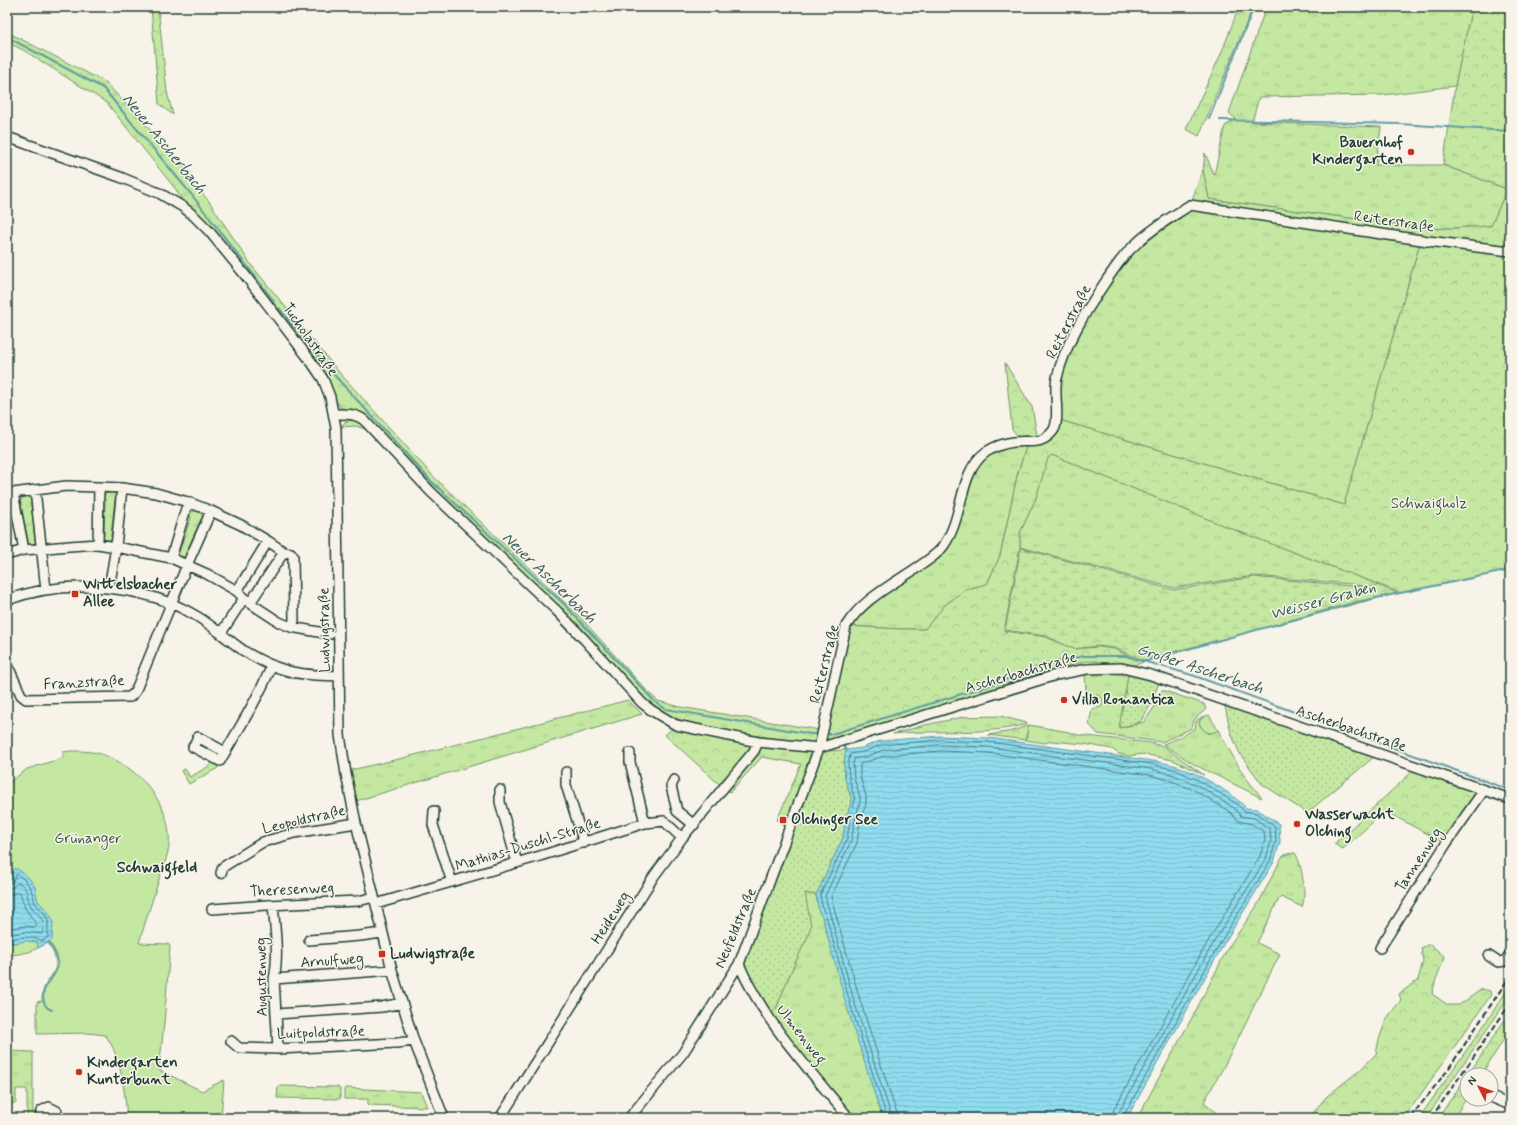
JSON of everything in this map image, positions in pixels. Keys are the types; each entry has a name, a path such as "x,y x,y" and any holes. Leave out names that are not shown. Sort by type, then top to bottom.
{"street":[{"name":"Tucholastraße","path":"7,137 120,177 159,193 183,207 193,215 209,231 245,275 310,360 323,379 330,397 334,414"},
{"name":"Reiterstraße","path":"819,748 846,626 852,616 864,604 927,561 940,549 950,536 957,520 966,481 973,465 986,453 1014,442 1033,442 1042,440 1048,437 1055,429 1056,379 1063,359 1086,312 1120,260 1137,242 1190,206 1428,241 1510,251"},
{"name":"Ludwigstraße","path":"334,414 336,428 340,735 346,774 382,934 392,970 414,1041 444,1118"},
{"name":"Ascherbachstraße","path":"334,414 359,417 368,424 430,491 568,622 635,696 651,710 676,725 758,742 819,748 1056,675 1087,669 1122,668 1151,675 1510,799"},
{"path":"24,550 10,494 66,486 122,488 156,493 188,502 241,525 284,552 291,553 293,556 294,621 291,627"},
{"path":"98,544 99,487"},
{"path":"109,588 116,547 122,488"},
{"path":"35,490 46,590"},
{"path":"171,558 188,502"},
{"path":"172,604 187,565 211,511"},
{"path":"237,591 268,541"},
{"path":"7,555 24,550 98,544 171,558 237,591 247,600 279,622 291,627 330,634"},
{"path":"221,633 284,552"},
{"path":"7,600 21,595 46,590 81,587 109,588 133,592 172,604 198,617 243,650 272,665 302,675 339,676"},
{"name":"Franzstraße","path":"7,664 21,695 26,699 130,697 135,692 172,604"},
{"path":"225,752 261,690 272,665"},
{"name":"Heideweg","path":"500,1118 654,876 682,838 754,752 758,742"},
{"name":"Neufeldstraße","path":"629,1118 684,1053 739,964 819,748"},
{"path":"630,753 630,762 645,823"},
{"path":"566,772 566,785 584,843"},
{"path":"674,780 671,786 677,811 694,825"},
{"path":"500,790 500,802 517,863"},
{"name":"Tannenweg","path":"1380,948 1446,844 1484,790"},
{"path":"434,811 433,825 452,882"},
{"name":"Mathias-Duschl-Straße","path":"375,901 452,882 584,843 645,823 664,821 682,838"},
{"name":"Leopoldstraße","path":"221,873 223,867 263,842 294,833 356,822"},
{"name":"Theresenweg","path":"212,909 375,901"},
{"name":"Augustenweg","path":"273,905 276,941 276,970 274,979 278,1049"},
{"path":"309,940 382,934"},
{"path":"1489,956 1498,962 1505,961 1510,954"},
{"name":"Ulmenweg","path":"739,964 747,983 780,1034 849,1118"},
{"name":"Arnulfweg","path":"274,979 392,970"},
{"path":"276,1014 382,1007 402,1003"},
{"name":"Luitpoldstraße","path":"231,1041 239,1048 278,1049 397,1044 414,1041"},
{"path":"1499,1100 1510,1105"},
{"path":"40,1118 41,1111 49,1107 57,1110 58,1118"}],"green space":[{"path":"151,7 158,7 167,92 173,115 159,104"},
{"path":"1239,7 1253,7 1199,136 1186,129 1221,54"},
{"path":"1266,7 1472,7 1455,86 1383,95 1259,97 1252,122 1381,127 1376,165 1443,165 1507,189 1491,226 1430,229 1209,199 1203,171 1205,153 1214,175 1225,126 1236,119 1229,113"},
{"name":"Schwaigholz","path":"1472,7 1510,7 1510,570 1401,593 1227,527 1052,455 1048,458 1036,498 1020,533 1020,547 1004,631 1046,637 1074,649 1098,647 1114,649 1143,662 1135,665 1086,661 1021,679 917,714 828,740 825,739 846,626 925,629 945,605 966,589 987,584 1000,556 1017,476 1026,447 1012,429 1005,363 1032,407 1038,441 1042,440 1056,419 1344,505 1421,240 1190,205 1203,170 1209,199 1430,229 1491,226 1507,189 1443,165 1455,86"},
{"path":"7,32 105,82 189,171 194,184 208,200 252,266 338,371 434,477 579,616 658,701 680,707 820,730 818,742 814,746 702,725 675,718 650,707 414,471 361,412 344,410 340,407 323,370 183,203 177,191 107,103 25,51 7,42"},
{"path":"1190,205 1421,240 1344,505 1056,419 1063,359 1120,260"},
{"path":"351,420 361,422 425,491 423,491 365,429 356,426 341,427 345,422"},
{"path":"1022,442 1026,447 1017,476 1000,556 987,584 966,589 945,605 925,629 846,626 852,617 940,549 967,483 984,455"},
{"path":"1052,455 1227,527 1377,584 1374,588 1352,584 1254,576 1174,588 1020,547 1020,533 1036,498 1048,457"},
{"path":"112,491 118,499 115,499 111,536 114,536 111,541 105,542 100,536 104,536 105,499 101,499 103,495"},
{"path":"26,496 33,502 31,503 35,540 38,540 37,544 33,547 24,542 28,541 21,505 17,506 18,502"},
{"path":"199,511 202,514 203,520 201,519 186,553 189,555 186,558 178,557 176,551 179,552 191,517 187,515 190,512"},
{"path":"1021,548 1174,590 1254,577 1374,588 1377,585 1397,593 1143,660 1114,648 1097,646 1074,649 1046,636 1005,630"},
{"path":"1087,669 1129,670 1120,728 1144,722 1155,706 1162,690 1204,704 1206,709 1194,720 1192,728 1162,742 1098,734 1089,724 1092,709 1101,707 1103,702 1099,696 1096,695 1092,696 1091,701 1087,701 1088,691 1086,691 1085,674"},
{"path":"1129,670 1161,678 1150,706 1140,722 1119,728"},
{"path":"628,700 642,714 356,801 351,770"},
{"path":"1224,702 1375,756 1307,813 1262,784 1240,754 1231,733"},
{"path":"1209,715 1218,730 1212,733 1204,731 1199,722 1203,717"},
{"path":"1000,716 1027,724 994,730 893,734 963,717"},
{"path":"1203,716 1199,722 1200,726 1208,734 1218,730 1243,774 1262,798 1195,765 1163,744 1195,729 1196,721"},
{"path":"676,725 754,741 751,750 720,785 665,735"},
{"path":"1029,725 1078,735 1151,743 1163,746 1204,775 1173,760 1143,754 1129,756 1119,754 1112,749 1084,744 1051,741 1045,743 1025,740"},
{"path":"1029,725 1025,740 988,735 1013,731"},
{"path":"754,741 819,748 788,829 777,820 801,764 762,757 730,792 723,788"},
{"path":"819,748 830,751 846,750 844,764 845,779 852,800 846,818 843,838 816,895 805,893 811,926 776,1009 768,1016 739,964"},
{"name":"Grünanger","path":"71,751 101,754 128,768 150,789 159,802 165,816 169,831 167,857 139,943 168,944 170,946 159,1070 202,1091 224,1080 221,1118 127,1118 123,1086 118,1063 115,1053 105,1035 88,1033 37,1034 37,1002 42,1001 45,985 55,968 56,962 54,954 48,943 29,952 13,955 7,939 7,784 27,769 63,758 63,752"},
{"path":"211,759 218,768 189,784 181,771 185,769 190,777 211,765 208,760"},
{"path":"1414,770 1480,793 1446,844 1385,811 1343,849 1334,844"},
{"path":"1295,853 1300,864 1303,880 1304,895 1302,907 1281,897 1279,899 1257,943 1280,954 1224,1066 1204,1102 1223,1118 1190,1118 1192,1114 1187,1111 1182,1118 1137,1118 1194,1014 1229,946 1257,906 1282,857 1287,854"},
{"path":"805,892 816,895 819,912 822,916 883,1118 849,1118 768,1016 776,1009 789,976 807,938"},
{"path":"1430,944 1445,957 1432,994 1448,1005 1459,1005 1482,989 1490,991 1491,995 1404,1118 1309,1118 1326,1097 1360,1070 1376,1054 1379,1039 1387,1018 1401,1000 1399,994 1418,980 1423,961 1421,948"},
{"path":"1510,986 1510,996 1461,1067 1459,1067 1459,1070 1426,1118 1419,1118"},
{"path":"1510,1016 1510,1030 1486,1067 1473,1067 1504,1021"},
{"path":"7,1051 33,1052 33,1118 27,1118 27,1089 16,1089 16,1103 7,1103"},
{"path":"279,1086 338,1087 340,1089 340,1099 277,1098"},
{"path":"1459,1088 1459,1107 1461,1107 1454,1118 1438,1118"},
{"path":"344,1089 421,1092 427,1107 368,1105 368,1099 344,1099"}],"water":[{"name":"Olchinger See","path":"940,736 989,738 1156,761 1177,766 1214,784 1246,808 1257,809 1279,824 1280,842 1274,862 1223,945 1127,1118 883,1118 846,1004 822,916 819,913 816,895 843,838 846,818 852,800 845,779 844,764 846,750 862,748 880,741"},
{"path":"13,869 18,869 29,878 35,887 38,901 48,912 53,921 52,940 38,948 37,942 26,941 8,944 7,883"}],"waterway":[{"path":"1209,119 1254,7"},
{"name":"Neuer Ascherbach","path":"7,37 103,88 191,194 274,301"},
{"path":"1220,120 1400,124 1510,131"},
{"name":"Neuer Ascherbach","path":"279,308 296,329"},
{"name":"Neuer Ascherbach","path":"303,338 336,377 431,481 564,604 654,701 666,709 811,734 819,734"},
{"name":"Weisser Graben","path":"1145,661 1357,602 1510,570"},
{"name":"Großer Ascherbach","path":"825,734 832,734 1000,682 1048,663 1084,656 1126,656 1192,675 1510,790"},
{"path":"49,942 57,956 58,965 57,970 46,987 43,996 45,1005 52,1010"}],"railway":[{"path":"1410,1118 1447,1071 1510,976"},
{"path":"1431,1118 1510,1004"}],"place":[{"name":"Bauernhof Kindergarten","path":"1411,152"},
{"name":"Wittelsbacher Allee","path":"75,594"},
{"name":"Villa Romantica","path":"1064,700"},
{"name":"Olchinger See","path":"783,820"},
{"name":"Wasserwacht Olching","path":"1297,824"},
{"name":"Ludwigstraße","path":"382,954"},
{"name":"Kindergarten Kunterbunt","path":"79,1072"}],"district":[{"name":"Schwaigfeld","path":"157,867"}]}
